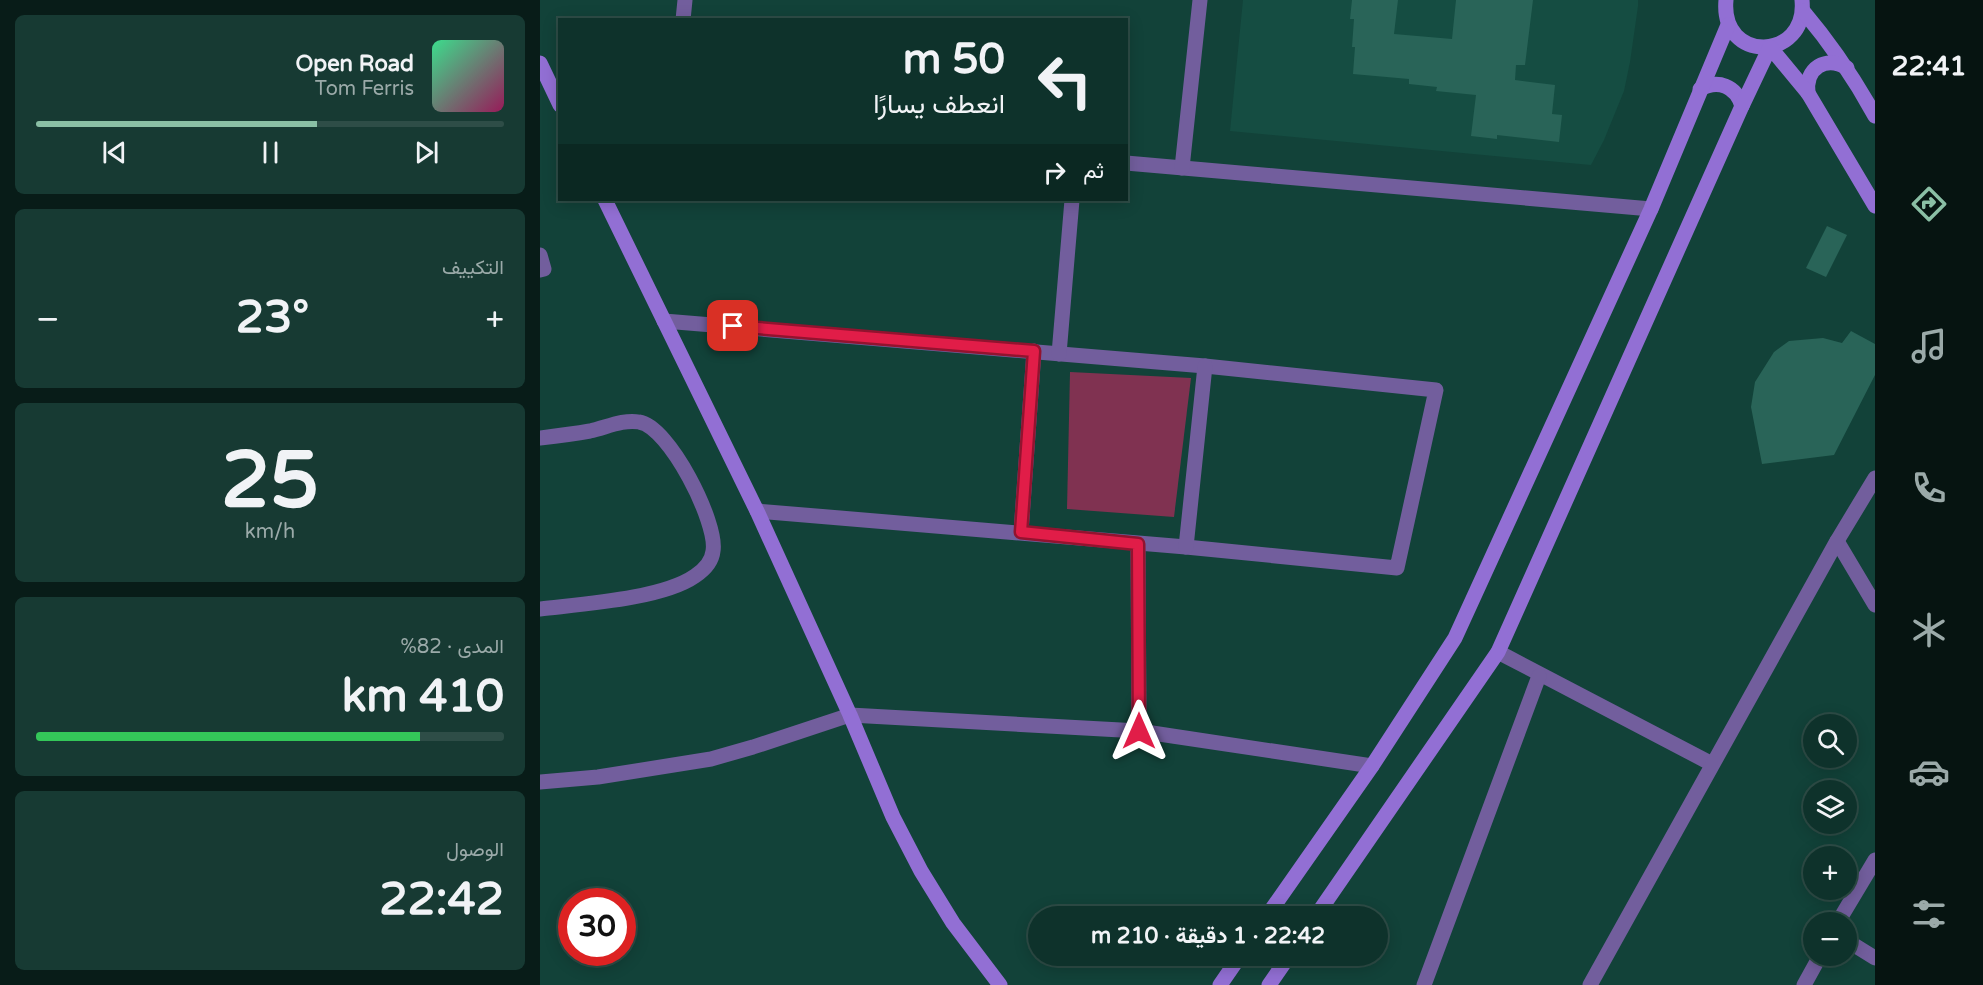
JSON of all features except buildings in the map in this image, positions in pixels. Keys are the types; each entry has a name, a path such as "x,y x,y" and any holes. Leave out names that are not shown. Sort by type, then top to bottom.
{"street":[{"path":"683,18 685,0"},
{"path":"1182,168 1200,0"},
{"path":"1726,0 1725,13 1728,25 1745,43 1756,47 1770,47 1782,43 1793,34 1800,24 1802,5"},
{"path":"1802,5 1847,68 1875,116"},
{"path":"1274,906 1372,765 1455,638 1651,209 1728,25"},
{"path":"1770,47 1808,93 1875,206"},
{"path":"1323,906 1498,652 1770,47"},
{"path":"1808,93 1807,84 1814,68 1831,62 1847,68"},
{"path":"540,63 558,101"},
{"path":"1700,89 1722,84 1735,92 1742,106"},
{"path":"1128,163 1651,209"},
{"path":"604,201 757,511 850,715 893,817 921,871 953,923 1000,985"},
{"path":"1059,354 1072,201"},
{"path":"540,255 544,269 540,270"},
{"path":"664,321 1205,366 1436,390 1397,568 1021,532 757,511"},
{"path":"1021,532 1034,351"},
{"path":"1186,547 1205,366"},
{"path":"540,438 625,422 639,421 650,426 668,442 678,459 711,524 714,537 714,551 710,561 695,576 679,585 659,591 540,609"},
{"path":"1590,985 1837,541 1875,478"},
{"path":"1837,541 1875,605"},
{"path":"1138,544 1139,731"},
{"path":"1498,652 1539,676 1712,764"},
{"path":"1424,985 1539,676"},
{"path":"540,782 598,777 711,759 850,715 1139,731 1372,765"},
{"path":"1845,912 1875,860"},
{"path":"1857,947 1875,958"},
{"path":"1220,985 1233,966"},
{"path":"1269,985 1282,966"},
{"path":"1804,985 1814,966"}],"shaded area":[{"path":"1243,0 1638,0 1638,6 1624,91 1591,165 1230,131"},
{"path":"1070,372 1191,378 1174,517 1067,509"}],"route":[{"path":"733,326 1034,351 1021,532 1138,544 1139,731"}]}
